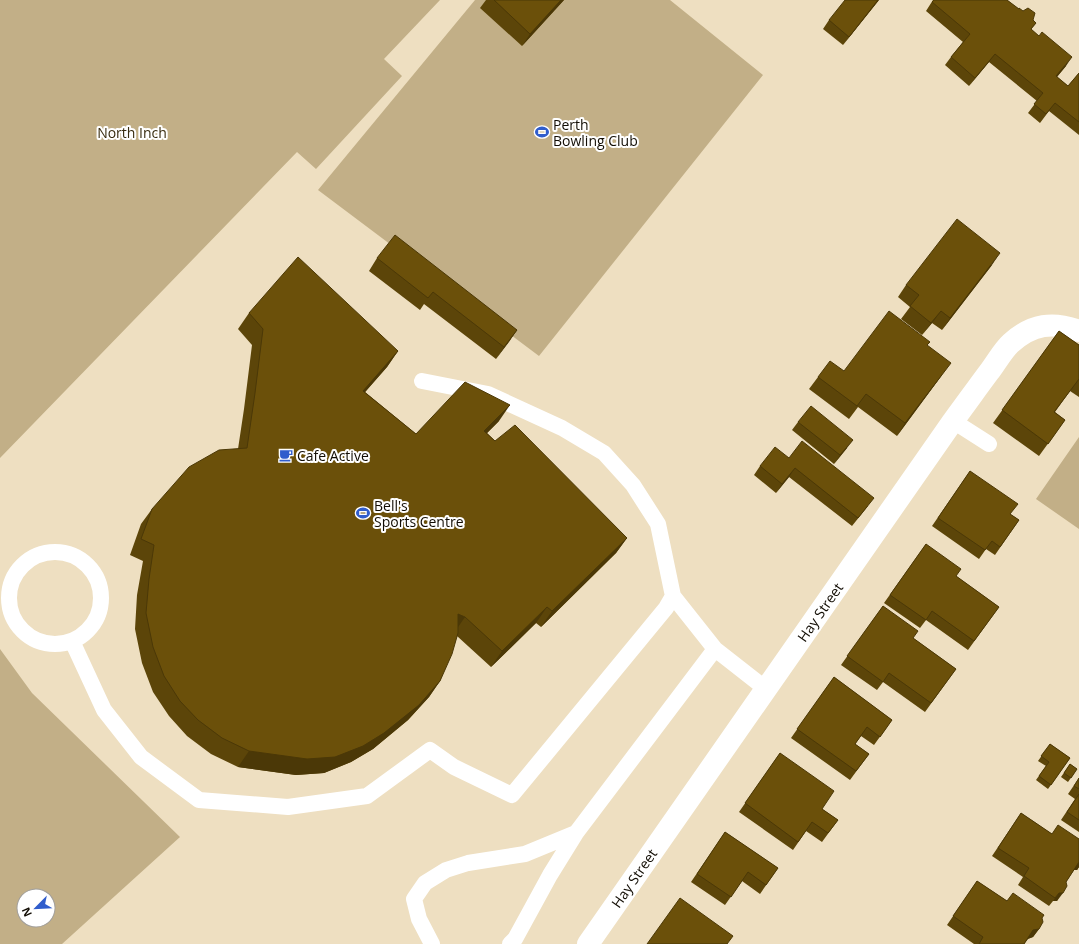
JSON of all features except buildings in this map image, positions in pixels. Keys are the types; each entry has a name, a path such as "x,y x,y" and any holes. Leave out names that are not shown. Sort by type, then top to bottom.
{"street":[{"name":"Hay Street","path":"588,944 953,421 1010,343 1028,330 1044,325 1057,325 1079,331"}],"lane":[{"path":"422,381 488,394 562,428 604,453 633,485 658,524 673,596 715,649 766,689"},
{"path":"953,421 989,444"},
{"path":"46,552 61,552 76,556 88,565 97,578 101,592 100,608 95,622 85,634 72,641 57,645 42,643 28,636 17,625 10,611 9,596 12,581 20,568 31,558 46,552"},
{"path":"72,641 104,710 141,758 199,800 288,807 366,796 430,750 454,768 512,795 666,608 673,596"},
{"path":"510,944 515,939 550,875 576,833 715,649"},
{"path":"432,944 419,919 414,899 425,884 446,870 480,861 525,854 576,833"}],"green space":[{"name":"North Inch","path":"0,0 440,0 384,59 402,76 316,169 297,152 0,458"},
{"name":"Perth Bowling Club","path":"475,0 670,0 763,75 539,356 318,190"},
{"path":"1079,437 1079,529 1036,499"},
{"path":"0,649 32,693 180,837 62,944 0,944"}],"place":[{"name":"Perth Bowling Club","path":"542,132"},
{"name":"Cafe Active","path":"286,455"},
{"name":"Bell's Sports Centre","path":"363,513"}]}
